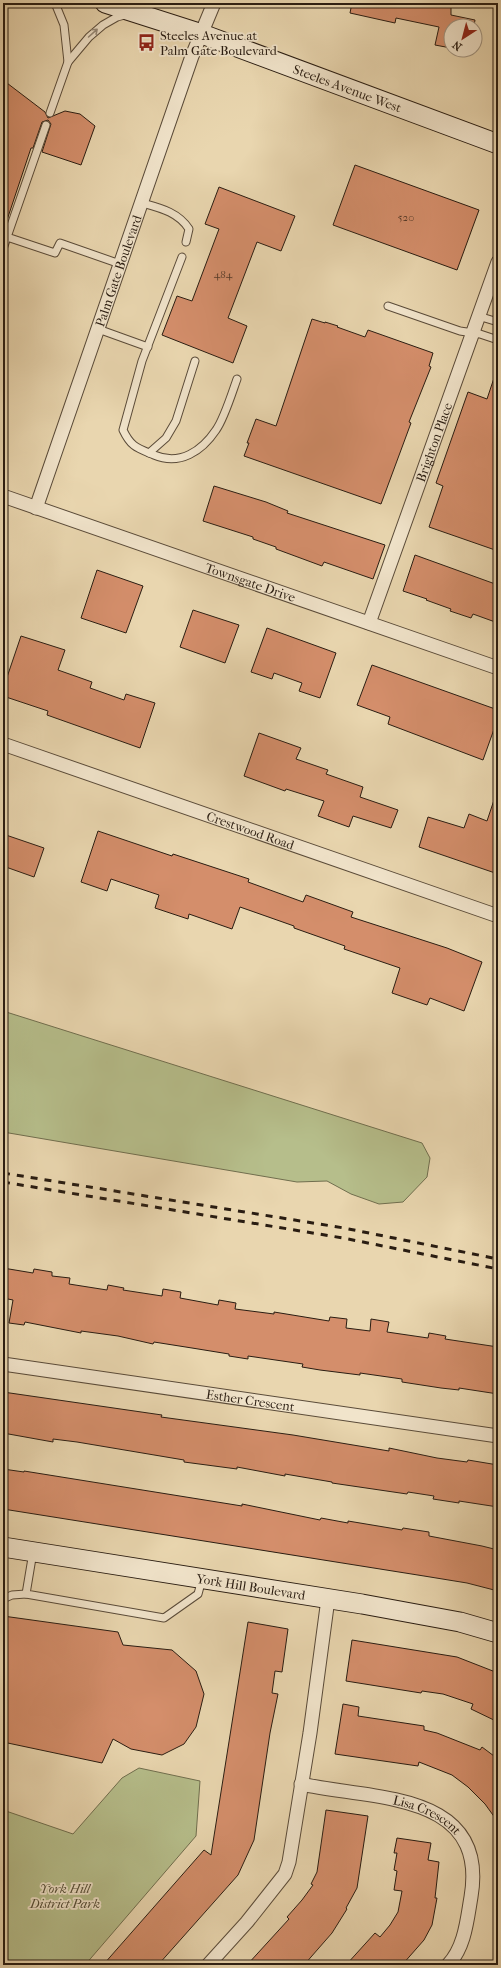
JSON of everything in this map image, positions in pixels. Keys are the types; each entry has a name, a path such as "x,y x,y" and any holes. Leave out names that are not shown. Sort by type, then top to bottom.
{"street":[{"name":"Steeles Avenue West","path":"106,3 202,34 498,144"},
{"name":"Palm Gate Boulevard","path":"36,508 192,56 214,3"},
{"name":"Brighton Place","path":"369,623 498,262"},
{"name":"Townsgate Drive","path":"3,496 498,668"},
{"name":"Crestwood Road","path":"3,744 498,916"},
{"name":"Esther Crescent","path":"3,1364 498,1436"},
{"name":"York Hill Boulevard","path":"3,1547 328,1599 460,1622 498,1633"},
{"path":"208,1965 247,1922 285,1874 289,1862 310,1733 328,1599"},
{"name":"Lisa Crescent","path":"301,1784 322,1789 410,1802 443,1817 457,1830 468,1846 473,1862 473,1884 465,1933 448,1965"}],"lane":[{"path":"55,3 64,25 68,62"},
{"path":"50,113 68,62 89,37 103,25 117,17 135,13"},
{"path":"3,249 46,125"},
{"path":"142,203 166,210 183,219 189,229 186,242"},
{"path":"7,237 55,253 60,243 120,264"},
{"path":"182,256 148,347 122,430 129,443 161,458 179,459 197,452 217,430 237,379"},
{"path":"388,306 460,331 472,332 498,340"},
{"path":"478,316 498,322"},
{"path":"98,328 148,347"},
{"path":"149,453 166,438 176,421 195,361"},
{"path":"26,1594 33,1552"},
{"path":"3,1600 12,1595 26,1594 164,1618 198,1594 202,1578"}],"green space":[{"path":"3,1011 422,1143 430,1158 427,1177 403,1202 379,1204 351,1194 327,1181 297,1182 3,1132"},
{"name":"York Hill District Park","path":"139,1768 200,1781 196,1836 85,1965 3,1965 3,1810 73,1834 122,1778"}],"building":[{"path":"352,3 451,3 451,15 465,18 443,18 443,46 435,45 439,27 396,18 395,23 350,13"},
{"path":"3,80 45,112 48,118 65,111 80,114 95,126 81,165 42,152 51,124 48,120 42,122 33,148 31,148 5,226 3,226"},
{"path":"355,165 479,210 457,270 333,225"},
{"path":"219,187 295,216 281,251 257,242 228,318 247,326 233,363 162,335 177,296 192,301 219,229 205,224"},
{"path":"312,319 338,326 337,327 365,337 368,330 433,353 429,366 431,367 409,422 411,423 381,504 244,456 256,419 276,426"},
{"path":"496,372 498,373 498,551 429,527 443,486 436,483 468,392 487,399"},
{"path":"214,486 266,502 288,511 287,513 385,545 373,579 324,562 322,566 276,549 276,547 253,539 253,537 203,521"},
{"path":"415,555 498,585 498,623 473,614 471,618 450,611 451,609 403,591"},
{"path":"97,570 143,586 126,633 81,618"},
{"path":"193,610 239,625 225,663 180,647"},
{"path":"267,628 336,653 320,698 299,691 302,683 274,673 272,679 251,672"},
{"path":"21,636 65,650 58,670 92,682 90,688 124,700 126,694 155,703 140,748 47,715 48,711 3,696 3,689"},
{"path":"372,665 498,710 498,718 483,760 388,724 390,717 357,705"},
{"path":"259,733 301,748 296,759 328,770 326,774 363,787 360,797 398,810 391,828 353,816 349,827 318,816 324,801 286,789 285,791 244,776"},
{"path":"496,794 498,794 498,874 419,847 428,817 464,828 469,814 487,821"},
{"path":"98,831 172,856 173,854 249,879 248,882 303,902 306,895 353,912 351,917 447,948 482,962 464,1011 430,998 427,1005 392,993 400,968 344,949 345,946 240,907 232,929 189,914 188,919 155,908 159,895 111,879 107,891 81,882"},
{"path":"3,834 44,848 34,877 3,866"},
{"path":"3,1268 33,1273 34,1269 52,1272 52,1276 70,1278 69,1284 107,1290 108,1285 124,1288 123,1290 162,1296 163,1289 181,1292 180,1298 218,1305 219,1300 236,1303 235,1309 274,1314 274,1312 329,1321 330,1317 347,1319 346,1328 370,1331 371,1319 389,1322 387,1332 428,1338 429,1333 446,1336 445,1339 498,1347 498,1394 459,1388 459,1390 441,1388 402,1382 402,1379 360,1373 360,1375 320,1370 302,1367 303,1364 248,1356 248,1359 229,1356 229,1354 154,1342 153,1344 118,1336 81,1331 81,1333 25,1322 24,1325 9,1323 13,1300 3,1298"},
{"path":"3,1392 162,1415 161,1417 293,1435 389,1451 389,1448 437,1458 467,1462 468,1460 498,1465 498,1507 459,1501 459,1503 433,1499 434,1496 408,1492 407,1494 332,1483 237,1467 237,1469 184,1462 184,1460 77,1442 53,1439 53,1442 3,1433"},
{"path":"3,1469 24,1471 242,1506 242,1504 320,1520 321,1518 402,1530 403,1528 429,1532 429,1536 498,1550 498,1591 467,1583 3,1509"},
{"path":"3,1616 118,1632 123,1645 172,1650 196,1671 204,1694 196,1727 184,1744 162,1755 131,1749 113,1739 102,1763 3,1742"},
{"path":"248,1622 288,1629 282,1672 275,1671 272,1693 278,1694 270,1733 254,1840 238,1875 158,1965 103,1965 204,1850 211,1855"},
{"path":"352,1640 457,1657 498,1673 498,1722 471,1709 473,1704 443,1694 422,1691 421,1693 346,1681"},
{"path":"343,1704 359,1707 358,1716 424,1726 424,1730 437,1733 480,1750 482,1747 498,1759 498,1822 485,1804 468,1787 452,1775 419,1762 418,1766 335,1754"},
{"path":"326,1810 368,1816 357,1888 346,1908 347,1909 332,1933 304,1965 247,1965 289,1919 287,1917 313,1885 311,1884 317,1872"},
{"path":"397,1838 431,1843 428,1860 439,1862 435,1898 437,1898 432,1925 424,1940 402,1965 346,1965 375,1933 380,1937 398,1912 402,1891 394,1890 397,1871 394,1870 397,1853 394,1853"}],"railway":[{"path":"3,1173 344,1228 498,1259"},
{"path":"3,1182 343,1238 498,1269"}],"place":[{"name":"Steeles Avenue at Palm Gate Boulevard","path":"147,42"}]}
